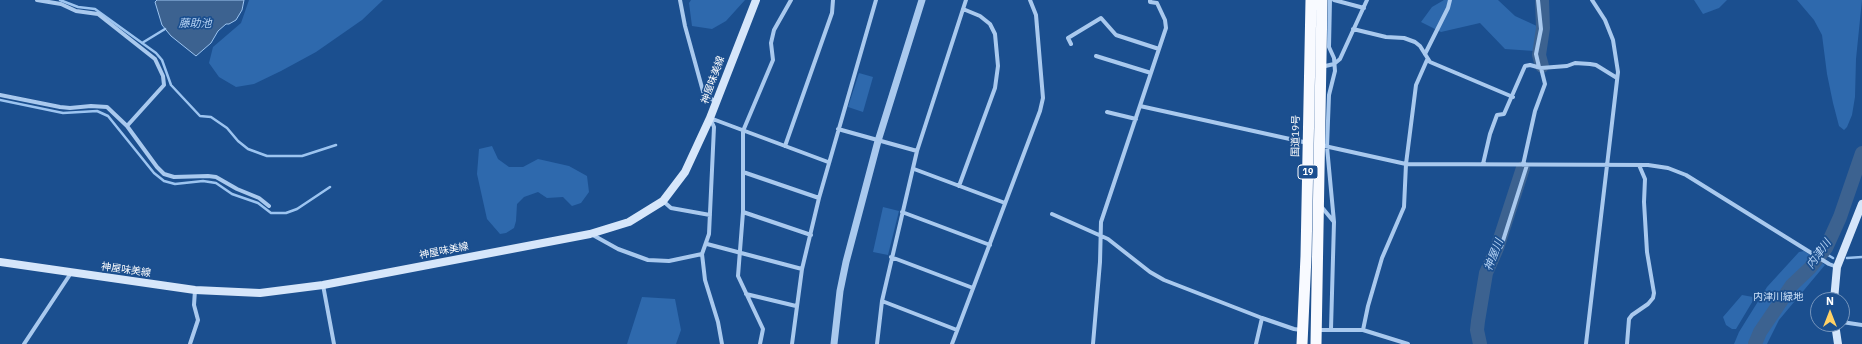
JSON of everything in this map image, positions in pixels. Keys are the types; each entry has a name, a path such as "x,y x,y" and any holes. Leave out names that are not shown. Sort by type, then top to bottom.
{"highway":[{"name":"国道19号","path":"1311,0 1318,145 1319,203 1316,344"},
{"name":"国道19号","path":"1302,344 1304,330 1305,195 1318,145 1322,0"}],"main road":[{"name":"神屋味美線","path":"0,262 195,290 260,292 323,285 590,234 629,222 663,201 685,172 710,118 715,101 756,0"},
{"path":"1835,292 1837,267 1862,204"},
{"path":"1837,332 1838,344"}],"street":[{"path":"37,0 61,4 76,11 98,14 155,59 163,76 164,85 127,126"},
{"path":"680,0 685,26 704,95 715,101"},
{"path":"760,344 763,328 738,276 743,212 743,131 773,60 772,43 774,30 791,0"},
{"path":"785,146 832,13 833,0"},
{"path":"792,344 802,269 819,198 828,162 876,0"},
{"path":"834,344 840,291 846,262 878,141 922,0"},
{"path":"876,344 882,301 917,151 966,0"},
{"path":"952,344 990,245 1043,98 1036,15 1030,0"},
{"path":"1092,344 1101,222 1105,206 1166,28 1165,20 1157,3 1150,2 1150,0"},
{"path":"1330,0 1329,47 1334,58 1335,71 1318,145 1334,222 1331,329"},
{"path":"1334,0 1364,8"},
{"path":"1321,67 1334,64 1340,59 1367,0"},
{"path":"1425,54 1448,8 1450,0"},
{"path":"1502,247 1525,165 1535,111 1545,84 1536,54 1541,28 1538,0"},
{"path":"1586,344 1617,78 1617,58 1613,40 1605,20 1593,0"},
{"path":"959,186 996,88 998,66 995,34 990,24 980,16 963,9"},
{"path":"1071,44 1068,38 1101,18 1116,35 1159,49"},
{"path":"1353,29 1386,37 1404,38 1415,42 1425,54 1427,60 1416,85 1406,164 1404,207 1382,258 1368,306 1363,330"},
{"path":"1096,56 1151,73"},
{"path":"1427,60 1513,97"},
{"path":"1483,164 1490,134 1497,115 1504,114 1513,97 1523,68 1530,65 1540,67 1567,66 1575,63 1590,64 1596,65 1617,78"},
{"path":"0,95 60,107 107,107 127,126 157,167 164,174 174,178 216,177 237,189 259,198 269,206"},
{"path":"1140,106 1406,164 1639,165 1668,168 1686,175 1805,249 1837,267"},
{"path":"1107,112 1136,119"},
{"path":"710,118 828,162"},
{"path":"710,118 714,128 710,215 707,244 702,254 705,280 718,322 722,344"},
{"path":"838,128 878,141 917,151"},
{"path":"1627,344 1629,319 1632,315 1648,304 1653,298 1654,293 1647,252 1644,202 1645,179 1639,165"},
{"path":"914,169 1005,203"},
{"path":"744,172 819,198"},
{"path":"663,201 671,208 710,215"},
{"path":"1319,203 1334,222"},
{"path":"743,212 811,235"},
{"path":"902,212 990,245"},
{"path":"1052,214 1100,234 1150,272 1164,280 1262,318 1294,329 1304,330"},
{"path":"590,234 618,249 648,260 669,262 702,254"},
{"path":"707,244 802,269"},
{"path":"892,257 973,288"},
{"path":"24,344 71,272"},
{"path":"323,285 334,344"},
{"path":"190,344 198,320 194,305 195,290"},
{"path":"746,294 796,306"},
{"path":"882,301 957,330"},
{"path":"1256,344 1262,318"},
{"path":"1850,323 1862,325"},
{"path":"1316,330 1363,330 1408,344"}],"green space":[{"path":"249,0 383,0 362,20 316,52 254,84 236,87 219,77 209,63 213,47 241,23"},
{"path":"691,0 745,0 726,21 712,29 692,26 689,3"},
{"path":"1444,0 1498,0 1515,16 1539,27 1534,51 1505,49 1480,23 1441,32 1421,22 1432,7"},
{"path":"1694,0 1727,0 1719,8 1703,14"},
{"path":"1797,0 1862,0 1856,59 1855,97 1852,115 1847,127 1844,130 1839,126 1833,103 1827,74 1822,35 1814,20"},
{"path":"859,73 873,77 863,112 848,107"},
{"path":"492,146 498,159 509,167 523,167 538,159 569,166 587,176 589,192 581,203 572,206 563,197 547,198 538,192 524,197 517,204 514,228 506,233 500,234 487,219 477,174 479,149"},
{"path":"883,207 899,211 888,255 873,252"},
{"name":"内津川緑地","path":"1804,251 1825,265 1779,320 1767,344 1734,344 1739,332 1767,287 1799,252"},
{"path":"1742,295 1753,297 1754,299 1736,329 1732,329 1726,325 1723,317"},
{"path":"642,297 675,299 681,330 676,344 627,344"}],"water":[{"name":"藤助池","path":"157,0 244,0 242,10 236,20 226,24 218,31 211,43 196,56 171,36 162,25 155,2"}],"waterway":[{"path":"60,0 78,7 95,9 156,53 162,60 171,85 200,116 211,117 227,128 238,141 248,149 267,156 302,156 336,145"},
{"name":"神屋川","path":"1542,0 1543,28 1539,55 1542,66"},
{"path":"142,43 165,29"},
{"path":"0,100 63,113 97,111 108,116 154,173 164,181 175,184 203,181 216,183 232,194 258,203 271,213 286,213 297,209 330,187"},
{"name":"内津川","path":"1755,344 1760,332 1792,285 1810,268 1826,248 1840,217 1862,153"},
{"name":"神屋川","path":"1480,344 1477,330 1486,273 1497,248 1523,168"},
{"path":"1823,252 1833,258"},
{"path":"1847,258 1862,257"}]}
